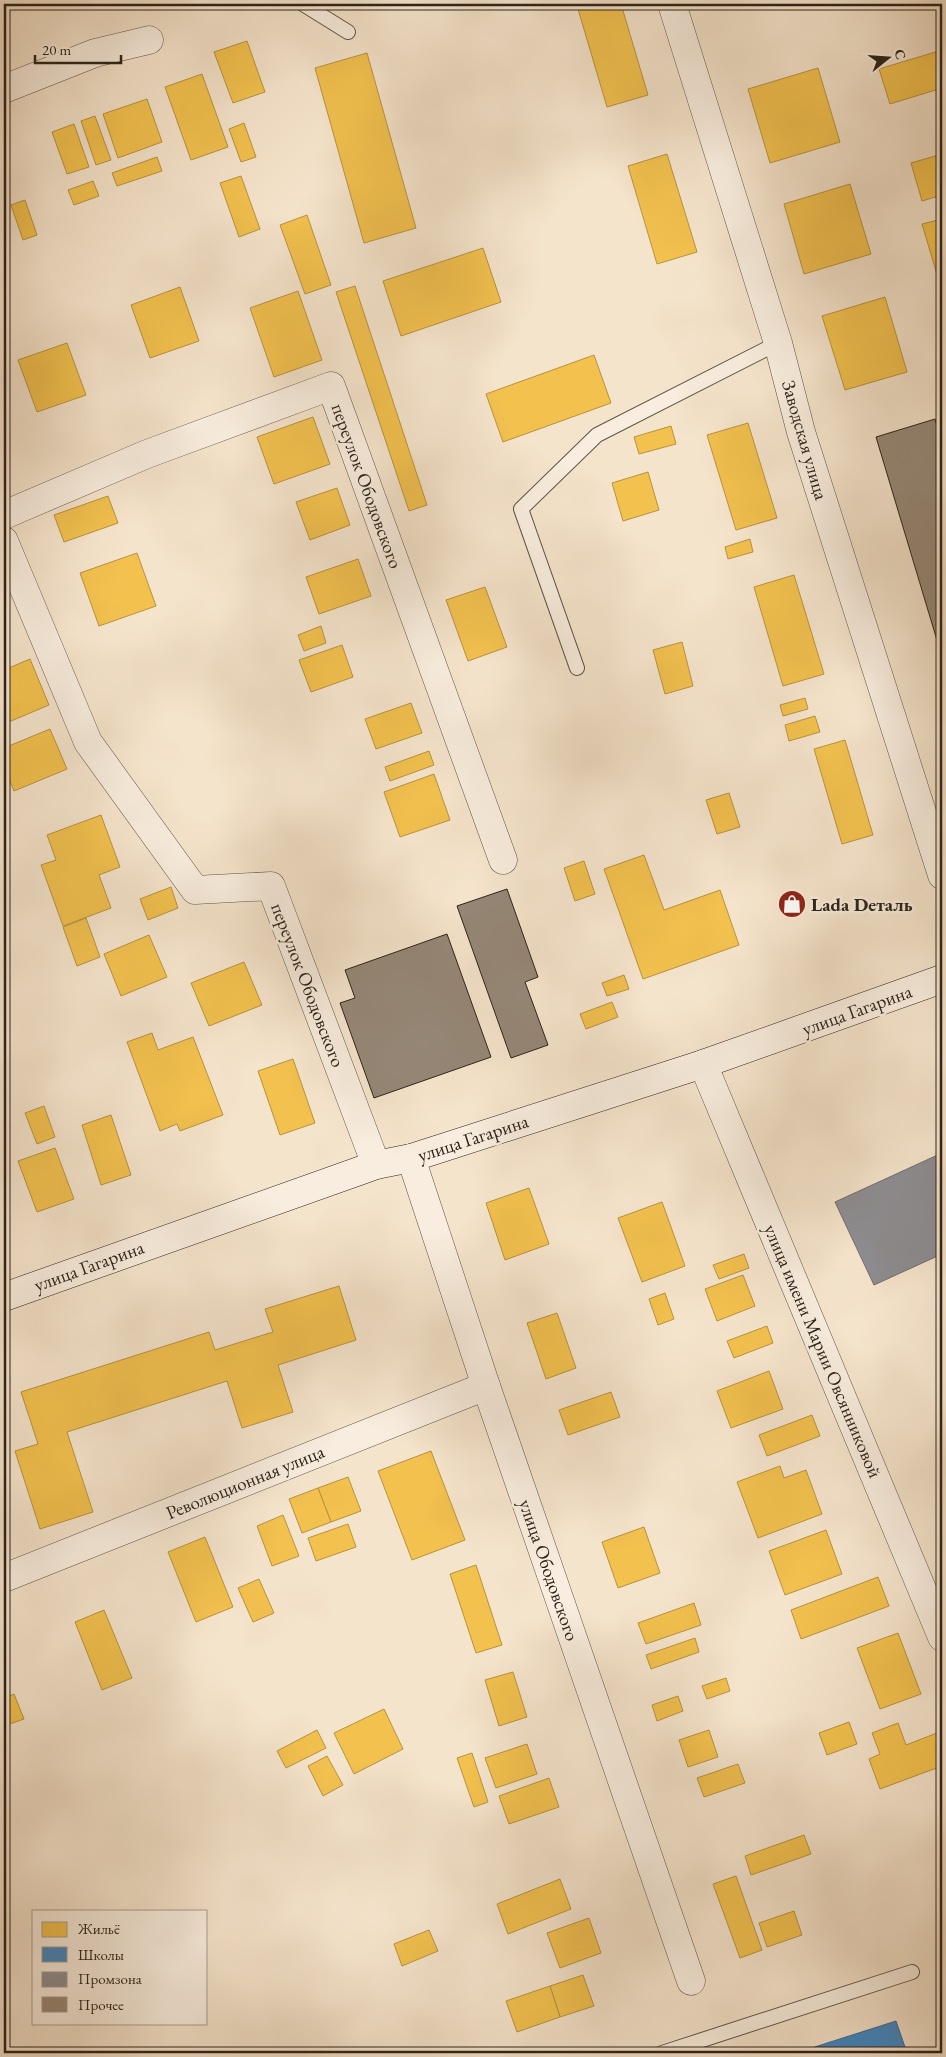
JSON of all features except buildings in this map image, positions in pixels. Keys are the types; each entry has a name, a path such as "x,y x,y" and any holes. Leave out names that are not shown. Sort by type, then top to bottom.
{"street":[{"name":"Заводская улица","path":"672,4 778,343 801,432 942,875"},
{"path":"4,89 95,53 149,40"},
{"name":"переулок Ободовского","path":"4,515 147,454 331,386 503,860"},
{"name":"переулок Ободовского","path":"4,541 88,742 195,890 271,886 376,1165"},
{"name":"улица Гагарина","path":"4,1297 376,1165 411,1158 703,1064 942,980"},
{"name":"улица имени Марии Овсянниковой","path":"703,1064 942,1637"},
{"name":"улица Ободовского","path":"411,1158 486,1386 691,1981"},
{"name":"Революционная улица","path":"4,1578 486,1386"}],"lane":[{"path":"303,4 348,32"},
{"path":"576,668 521,509 597,435 778,343"},
{"path":"662,2053 912,1972"}],"place":[{"name":"Lada Dеталь","path":"792,904"}]}
